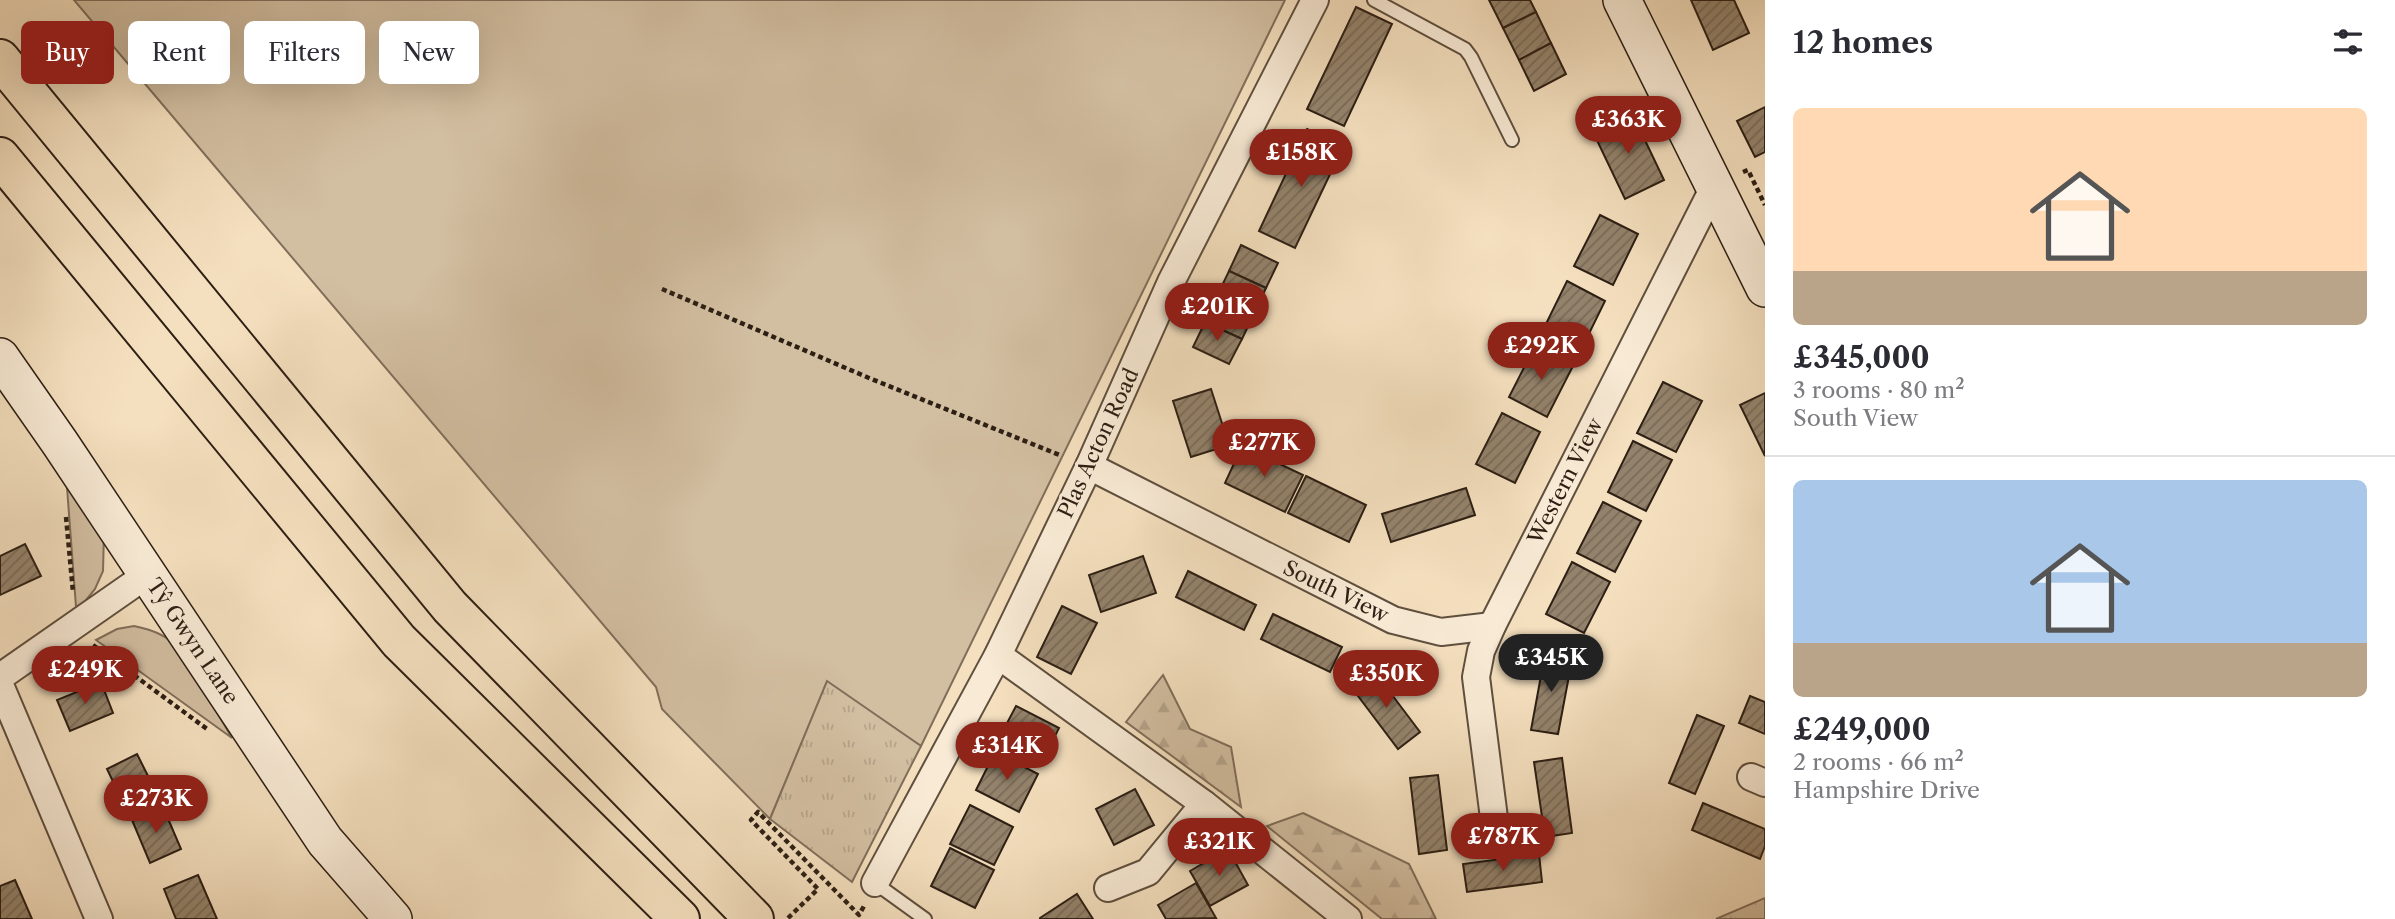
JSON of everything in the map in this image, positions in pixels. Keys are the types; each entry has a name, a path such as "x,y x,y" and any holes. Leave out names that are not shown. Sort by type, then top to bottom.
{"highway":[{"path":"0,59 450,607 754,919"},
{"path":"0,157 399,641 680,919"}],"street":[{"name":"Plas Acton Road","path":"875,883 998,655 1088,466 1171,282 1315,0"},
{"path":"1622,0 1765,288"},
{"name":"Western View","path":"1492,626 1714,187"},
{"name":"Tŷ Gwyn Lane","path":"0,357 325,841 393,919"},
{"name":"South View","path":"1088,466 1393,620 1441,632 1492,626"},
{"path":"0,677 148,574"},
{"path":"1492,626 1481,652 1476,677 1494,818"},
{"path":"998,655 1204,804 1348,919"},
{"path":"0,685 99,919"},
{"path":"1108,888 1148,872 1204,804"}],"lane":[{"path":"1374,0 1465,48 1512,140"},
{"path":"875,883 925,919"}],"path":[{"path":"662,289 869,378 1088,466"},
{"path":"66,511 75,607 95,648 215,734"},
{"path":"787,919 818,889 751,820 758,812 859,915"}],"green space":[{"path":"74,0 1285,0 921,746 827,682 770,819 662,709 656,687 145,84 230,84 230,21 128,21 128,64 114,47 114,21 92,21"},
{"path":"65,461 104,532 103,571 95,589 78,610 76,607"},
{"path":"134,626 159,634 180,649 232,738 96,640 117,629"},
{"path":"1163,675 1190,729 1231,747 1241,807 1126,722"},
{"path":"827,681 921,746 852,882 770,819"},
{"path":"1303,813 1409,864 1436,919 1382,919 1267,826"},
{"path":"1765,898 1765,919 1716,919"}],"building":[{"path":"1489,0 1530,0 1536,12 1503,28"},
{"path":"1691,0 1734,0 1749,33 1713,50"},
{"path":"1356,7 1392,24 1344,126 1307,109"},
{"path":"1536,12 1551,43 1519,60 1503,28"},
{"path":"1551,43 1566,74 1534,91 1519,60"},
{"path":"1765,107 1765,152 1755,157 1737,121"},
{"path":"1632,113 1664,180 1625,199 1593,132"},
{"path":"1307,129 1343,147 1295,248 1259,231"},
{"path":"1600,215 1638,234 1613,285 1574,266"},
{"path":"1241,245 1278,263 1266,288 1229,271"},
{"path":"1229,271 1266,288 1254,314 1217,296"},
{"path":"1567,281 1605,301 1580,352 1542,332"},
{"path":"1217,296 1254,314 1242,339 1205,322"},
{"path":"1205,322 1242,339 1229,364 1193,347"},
{"path":"1535,346 1573,366 1547,417 1509,397"},
{"path":"1663,382 1702,401 1676,452 1637,433"},
{"path":"1211,389 1229,445 1191,457 1173,401"},
{"path":"1765,393 1765,456 1740,405"},
{"path":"1502,413 1540,432 1515,483 1476,464"},
{"path":"1633,441 1672,460 1646,511 1608,492"},
{"path":"1242,446 1303,475 1285,512 1225,483"},
{"path":"1306,476 1366,505 1349,542 1288,513"},
{"path":"1466,488 1475,515 1391,542 1382,514"},
{"path":"1603,502 1641,521 1615,572 1577,553"},
{"path":"25,544 41,576 0,595 0,556"},
{"path":"1143,556 1156,593 1101,612 1089,575"},
{"path":"1572,562 1610,582 1584,633 1546,614"},
{"path":"1188,571 1256,605 1244,630 1176,597"},
{"path":"1062,606 1097,623 1071,674 1037,657"},
{"path":"1273,614 1342,647 1330,672 1261,639"},
{"path":"1545,654 1572,660 1558,734 1531,730"},
{"path":"1374,671 1420,732 1398,749 1352,688"},
{"path":"101,682 113,713 70,731 57,700"},
{"path":"1750,696 1765,702 1765,734 1739,723"},
{"path":"1016,706 1059,728 1040,766 996,744"},
{"path":"1697,715 1724,726 1695,794 1669,783"},
{"path":"995,752 1038,774 1019,812 976,790"},
{"path":"137,754 159,798 128,813 107,769"},
{"path":"1562,758 1572,833 1545,837 1534,762"},
{"path":"1438,775 1447,850 1419,854 1410,778"},
{"path":"1135,789 1154,825 1114,845 1096,809"},
{"path":"1703,803 1765,829 1765,846 1760,859 1692,830"},
{"path":"970,805 1013,827 994,865 950,844"},
{"path":"163,807 181,849 150,863 132,820"},
{"path":"950,848 994,870 975,908 931,886"},
{"path":"1228,849 1248,885 1210,906 1190,871"},
{"path":"1539,854 1542,882 1467,892 1463,864"},
{"path":"198,875 217,919 176,919 164,889"},
{"path":"15,880 32,919 0,919 0,886"},
{"path":"1196,883 1216,918 1166,919 1158,905"},
{"path":"1077,894 1093,919 1040,919 1040,918"}]}
